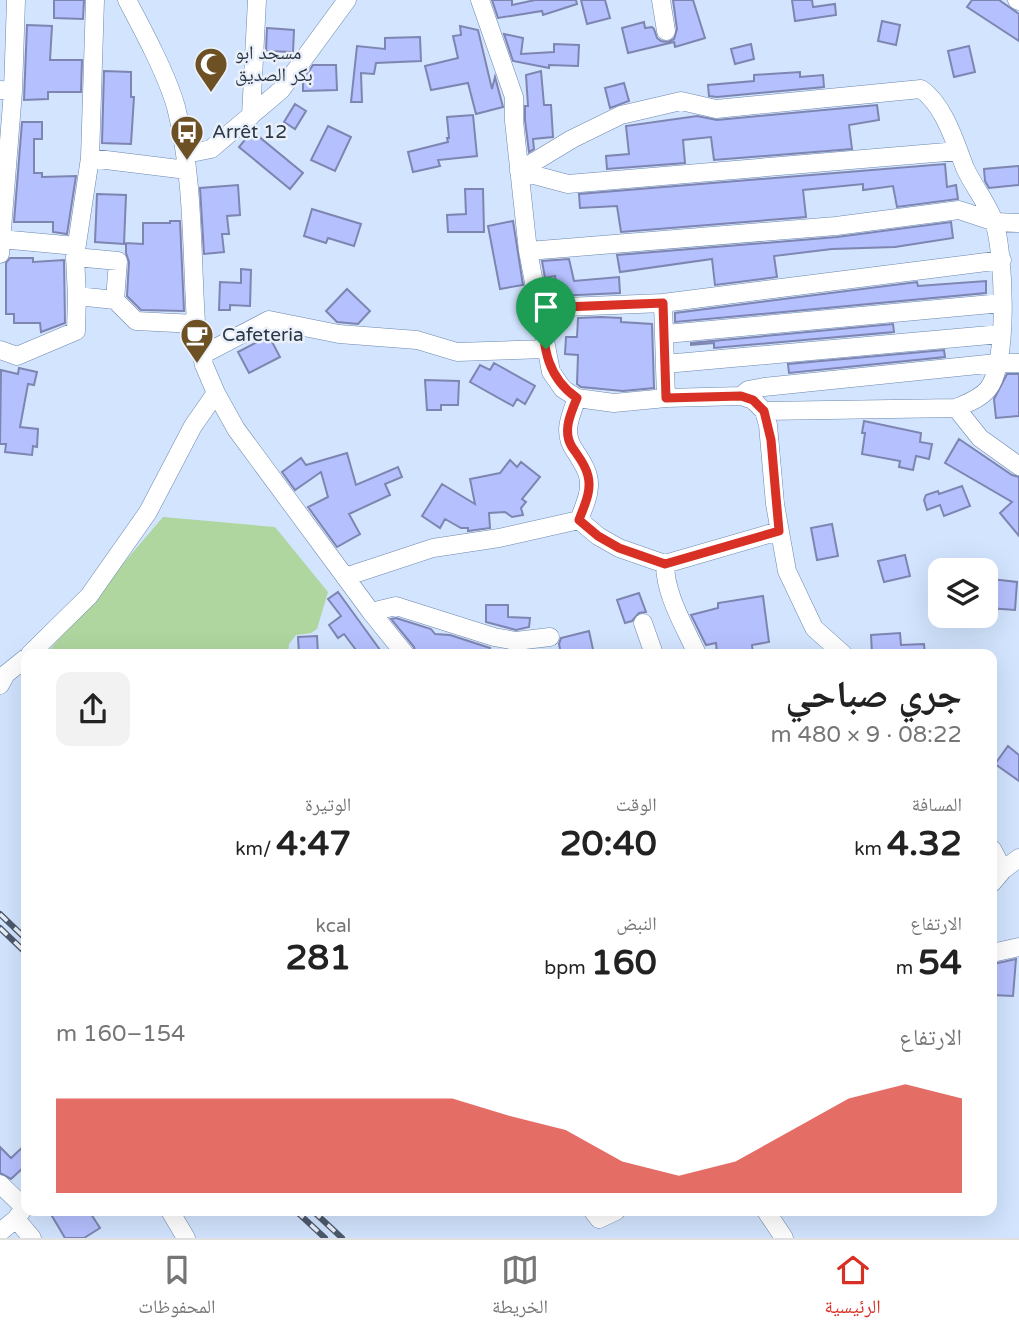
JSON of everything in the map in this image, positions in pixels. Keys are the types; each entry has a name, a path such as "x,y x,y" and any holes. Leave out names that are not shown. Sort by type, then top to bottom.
{"street":[{"path":"16,0 7,90 0,244 75,251 118,261 115,300"},
{"path":"0,350 17,356 76,331 75,251 90,158 94,0"},
{"path":"127,0 146,36 175,104 186,162 196,324 202,355 216,393 236,429 401,649"},
{"path":"251,116 257,0"},
{"path":"90,158 186,162 211,149 281,90 347,0"},
{"path":"480,0 514,97 528,251 551,372 563,389 577,398 614,403 666,398 741,396 753,400 764,411 771,440 779,531 787,571 814,628 837,649"},
{"path":"661,0 666,31"},
{"path":"519,170 572,139 621,115 681,101 716,109 921,89 932,97 973,186 995,222 1002,260 1001,334 995,376 988,389 975,400 956,408 764,411"},
{"path":"519,170 568,184 958,151"},
{"path":"528,251 836,226 959,210 995,222 1019,223"},
{"path":"540,308 663,303 1002,260"},
{"path":"77,296 115,300 136,321 196,324"},
{"path":"663,303 666,398"},
{"path":"666,334 1002,303"},
{"path":"202,355 269,320 339,334 416,340 457,352 546,349"},
{"path":"665,364 1001,334"},
{"path":"741,396 748,390 764,387 1019,363"},
{"path":"35,649 89,596 148,512 193,426 216,393"},
{"path":"577,398 567,424 569,443 589,477 589,490 579,520"},
{"path":"956,408 980,438 1019,466"},
{"path":"345,576 433,548 499,538 579,520"},
{"path":"579,520 598,536 619,548 665,564 779,531"},
{"path":"665,564 669,588 695,649"},
{"path":"371,612 396,606 494,637 516,641 550,637"},
{"path":"643,623 652,649"},
{"path":"0,685 6,674 21,662"},
{"path":"998,876 1019,858"},
{"path":"997,952 1019,947"},
{"path":"0,1184 21,1209"},
{"path":"0,1232 21,1211"},
{"path":"24,1216 32,1238"},
{"path":"173,1216 186,1238"},
{"path":"769,1216 784,1238"}],"green space":[{"path":"163,517 275,527 328,592 317,629 311,633 296,635 288,649 50,649"}],"building":[{"path":"54,0 84,0 83,19 54,18"},
{"path":"492,0 512,0 512,5 535,0 576,0 577,4 543,15 542,11 498,18"},
{"path":"581,0 605,0 610,18 587,24"},
{"path":"673,0 693,0 705,38 675,47 674,42 628,53 622,28 644,22 645,28 652,27 661,41 674,39 677,29"},
{"path":"792,0 812,0 813,7 835,4 836,15 795,21"},
{"path":"972,0 999,0 1019,14 1019,41 967,7"},
{"path":"882,21 900,25 896,45 878,41"},
{"path":"27,25 52,26 50,60 82,60 81,92 48,92 48,99 24,100"},
{"path":"460,26 478,30 492,89 495,77 503,107 476,114 468,83 431,90 425,66 458,58 453,36 461,35"},
{"path":"267,28 294,30 293,52 266,51"},
{"path":"504,34 523,38 521,54 554,52 554,44 579,45 578,66 549,65 549,68 513,61"},
{"path":"420,37 421,61 376,63 374,74 361,73 362,102 351,102 357,46 385,49 385,38"},
{"path":"751,44 754,59 735,64 731,49"},
{"path":"969,46 975,72 954,77 948,51"},
{"path":"313,65 336,65 337,90 303,91 303,80"},
{"path":"104,71 131,72 131,97 134,97 131,144 102,143"},
{"path":"541,71 544,105 551,105 553,137 533,139 534,149 529,152 525,120 525,106 528,106 526,75"},
{"path":"800,72 800,77 823,75 824,87 709,96 708,85 754,81 754,75"},
{"path":"624,83 629,101 610,108 605,88"},
{"path":"295,104 306,111 295,129 284,122"},
{"path":"877,105 879,120 849,125 852,149 714,160 711,137 683,140 685,163 607,169 606,156 629,154 626,126 697,116 717,120"},
{"path":"473,115 477,156 438,160 440,166 413,172 408,152 448,142 447,117"},
{"path":"22,122 42,122 42,139 34,139 34,173 42,173 42,177 76,176 67,234 53,232 53,222 14,222"},
{"path":"328,126 351,137 335,171 311,160"},
{"path":"252,131 303,173 290,189 239,147"},
{"path":"945,164 947,187 956,185 958,199 897,207 893,186 863,190 863,184 803,190 806,217 621,232 617,206 580,208 579,194"},
{"path":"1019,166 1019,185 989,188 984,169"},
{"path":"238,185 240,215 227,216 229,234 222,234 224,252 204,254 200,188"},
{"path":"465,189 483,189 484,232 448,232 447,215 466,214"},
{"path":"97,194 126,195 124,244 95,242"},
{"path":"312,209 361,224 354,246 328,238 326,243 304,236"},
{"path":"180,221 184,311 141,310 127,296 129,262 126,243 143,244 143,223"},
{"path":"513,221 523,285 500,289 488,226"},
{"path":"951,222 953,238 895,247 832,249 774,256 777,277 715,285 712,259 620,272 617,255 837,237"},
{"path":"10,258 33,258 33,262 64,260 65,323 41,332 40,323 14,323 14,314 6,314 6,263"},
{"path":"569,259 574,281 619,277 620,293 557,296 555,276 545,278 542,261"},
{"path":"241,269 251,270 250,306 230,305 230,310 219,310 220,282 241,283"},
{"path":"986,281 986,293 675,322 675,313 917,282 918,286"},
{"path":"347,289 370,311 358,324 337,322 326,311"},
{"path":"578,318 621,318 621,322 652,324 654,388 623,391 581,387 577,384 578,355 565,354 566,337 577,337"},
{"path":"893,324 894,332 714,348 714,343 691,345 691,343"},
{"path":"269,336 280,357 249,373 238,352"},
{"path":"944,350 945,357 789,373 788,364"},
{"path":"494,363 535,386 525,404 517,399 513,406 470,382 480,365 490,370"},
{"path":"19,368 37,372 34,385 28,384 20,427 38,429 37,447 33,446 32,455 5,452 6,444 0,444 1,370 18,374"},
{"path":"1007,374 1019,374 1019,416 996,418 994,399"},
{"path":"425,380 459,381 458,405 441,405 441,410 427,410"},
{"path":"864,421 921,433 920,442 932,444 929,459 916,456 913,470 899,467 900,461 862,454"},
{"path":"959,439 1019,477 1019,536 1000,513 1012,502 945,463"},
{"path":"347,453 356,485 398,467 402,477 385,484 390,495 349,514 360,534 337,547 308,507 328,497 321,472 295,490 282,472 301,458 306,465"},
{"path":"510,460 517,467 521,462 540,477 522,499 526,502 521,508 523,515 512,517 505,512 489,513 490,528 468,531 468,528 461,528 445,519 440,528 422,516 442,484 475,504 470,479 500,473"},
{"path":"962,486 970,506 944,516 940,505 927,510 924,500 926,495 938,491 939,494"},
{"path":"832,524 838,556 817,560 811,528"},
{"path":"905,555 910,576 884,582 878,561"},
{"path":"998,580 1017,582 1015,610 998,609"},
{"path":"338,592 379,649 355,649 344,634 338,638 329,625 341,616 328,599"},
{"path":"639,593 646,612 639,613 632,621 625,623 617,600"},
{"path":"763,596 769,642 752,645 752,649 717,649 716,643 706,645 691,615 718,608 718,603"},
{"path":"486,605 508,605 508,617 530,618 529,627 516,630 486,622"},
{"path":"396,618 431,629 435,634 450,635 490,649 415,649 391,619"},
{"path":"589,631 593,649 560,649 561,638"},
{"path":"900,633 901,645 924,644 924,649 872,649 871,635"},
{"path":"317,636 318,649 299,649 298,637"},
{"path":"1008,746 1019,755 1019,781 997,765"},
{"path":"1016,959 1013,996 997,995 997,963"},
{"path":"0,1147 11,1158 21,1149 21,1170 11,1179 0,1173"},
{"path":"52,1216 92,1216 100,1228 84,1238 65,1238"}],"railway":[{"path":"0,914 21,934"},
{"path":"0,928 21,948"},
{"path":"301,1216 325,1238"},
{"path":"318,1216 342,1238"}],"place":[{"name":"مسجد ابو بكر الصديق","path":"211,94"},
{"name":"Arrêt 12","path":"187,162"},
{"name":"Cafeteria","path":"197,365"}],"route":[{"path":"663,303 666,398 741,396 753,400 764,411 771,440 779,531 665,564 619,548 598,536 579,520 589,490 589,477 569,443 567,424 577,398 563,389 551,372 546,349 540,308 663,303"}]}
